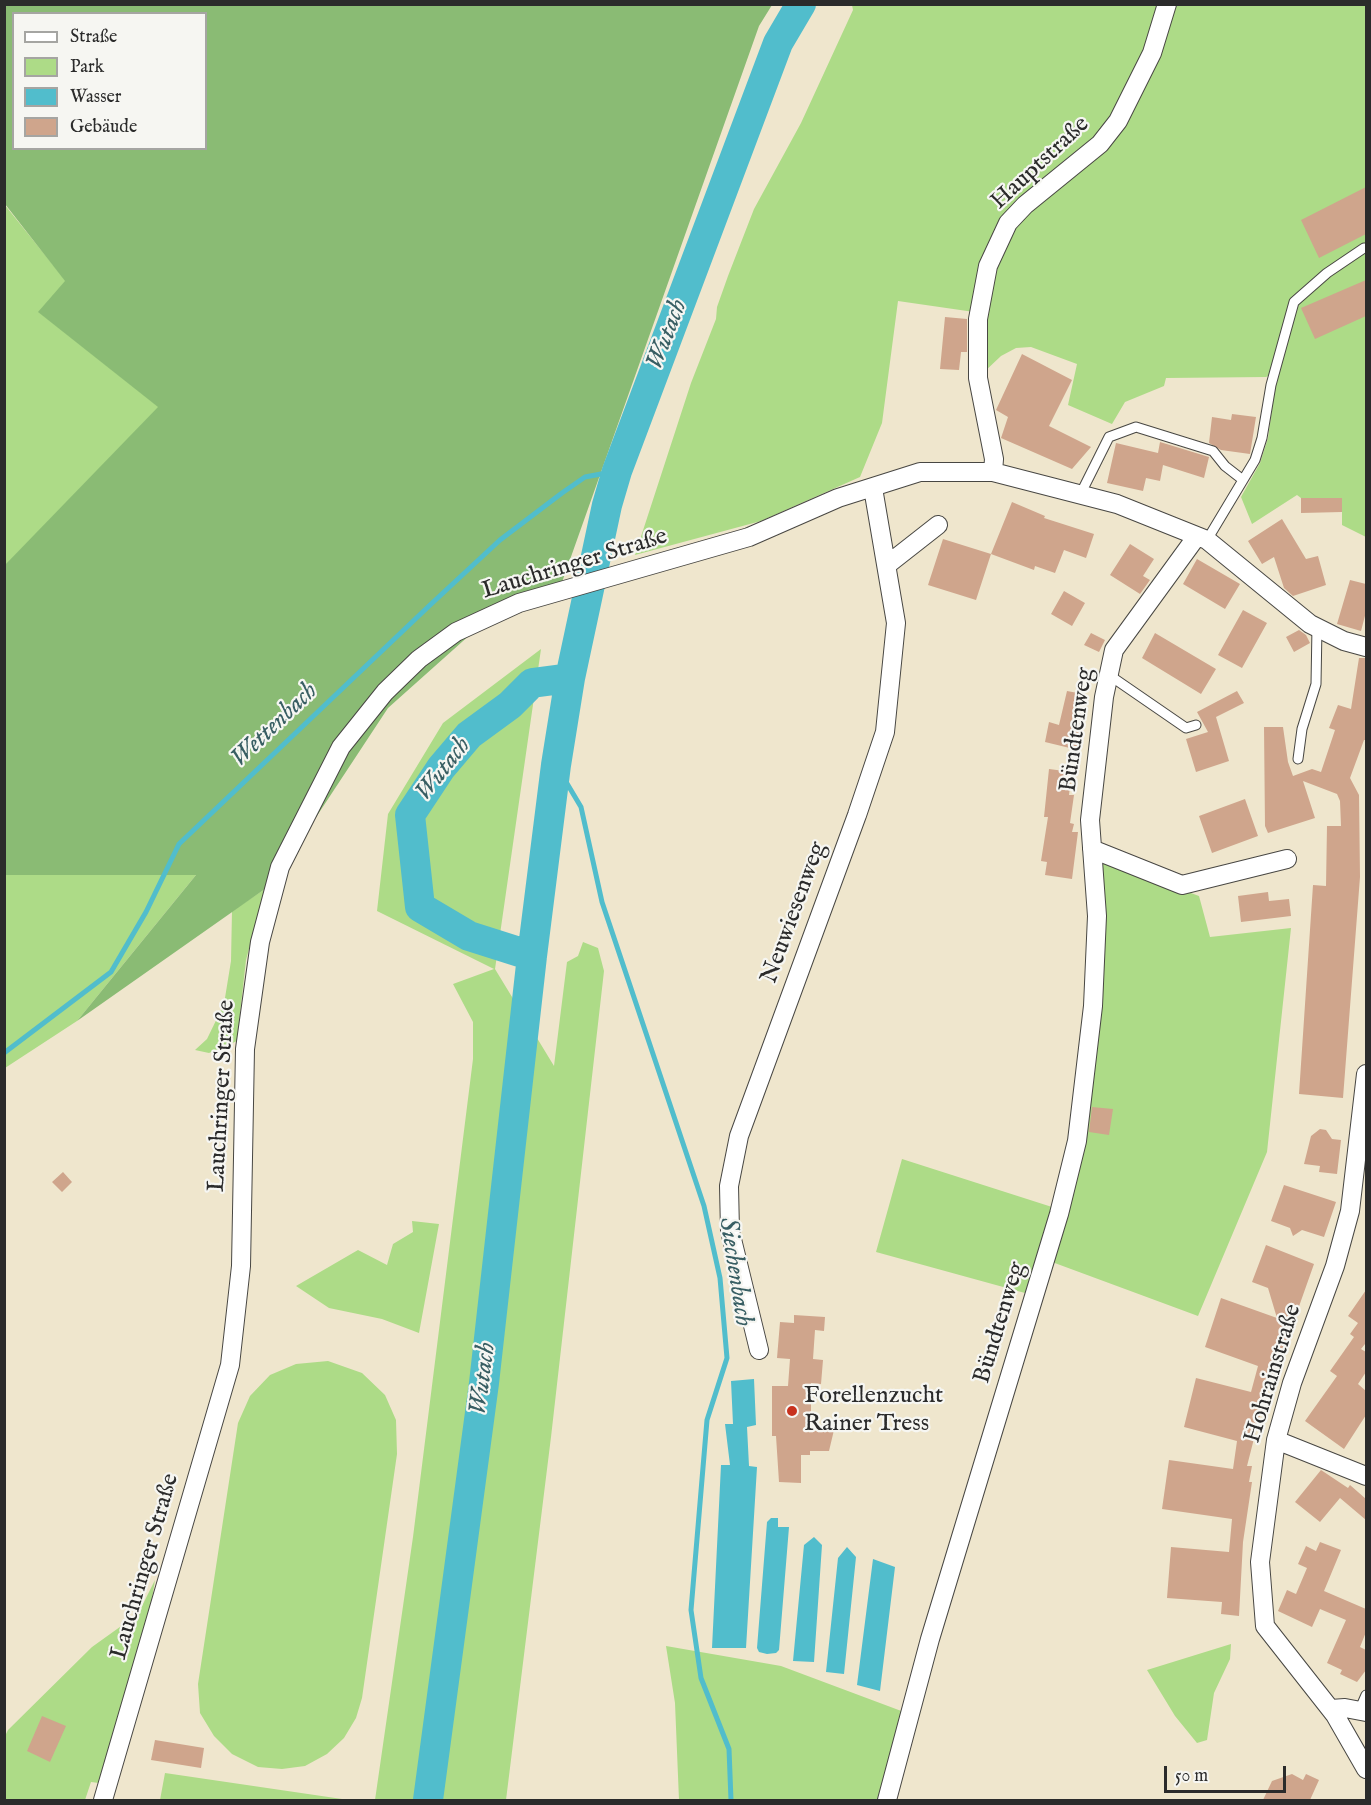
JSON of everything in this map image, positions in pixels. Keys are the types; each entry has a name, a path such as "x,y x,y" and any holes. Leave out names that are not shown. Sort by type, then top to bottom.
{"street":[{"name":"Hauptstraße","path":"993,472 994,459 978,378 978,319 988,266 1008,223 1026,205 1100,144 1118,121 1152,53 1167,5"},
{"path":"873,488 920,472 993,472 1117,504 1202,538 1317,627 1344,641 1366,647"},
{"name":"Lauchringer Straße","path":"103,1800 230,1365 241,1266 245,1049 260,942 280,867 341,747 385,692 419,660 456,632 498,612 543,595 749,537 838,498 873,488"},
{"name":"Neuwiesenweg","path":"759,1350 730,1231 729,1186 739,1136 857,815 885,732 896,623 873,488"},
{"path":"887,565 938,525"},
{"name":"Bündtenweg","path":"887,1800 930,1639 1059,1214 1077,1141 1093,1006 1096,916 1090,820 1114,650 1202,538"},
{"path":"1092,849 1182,885 1287,858"},
{"name":"Hohrainstraße","path":"1366,1074 1350,1210 1335,1266 1295,1373 1276,1440 1260,1562 1265,1626 1331,1709 1366,1769"},
{"path":"1276,1440 1366,1476"},
{"path":"1331,1709 1364,1706"}],"lane":[{"path":"1202,538 1244,480 1255,460 1262,438 1271,385 1294,302 1327,273 1364,248"},
{"path":"1080,495 1110,437 1136,427 1213,451 1225,466 1244,480"},
{"path":"1298,759 1302,729 1316,684 1317,627"},
{"path":"1109,675 1186,728 1196,725"}],"green space":[{"path":"5,5 772,5 759,26 561,585 472,633 388,708 272,884 77,1021 196,875 5,875 4,566 158,407 38,312 65,281 5,204"},
{"path":"852,5 1366,5 1366,537 1342,525 1342,498 1301,498 1297,495 1252,524 1241,497 1260,463 1268,438 1277,372 1266,377 1166,378 1164,386 1125,402 1112,424 1068,405 1077,364 1031,347 1016,348 1001,356 983,373 974,312 898,301 882,423 860,477 761,521 635,555 691,383 716,319 717,307 754,209 801,123 853,10"},
{"path":"4,204 66,281 39,312 159,407 5,566"},
{"path":"541,649 495,969 554,1066 567,962 578,956 583,942 598,948 604,971 551,1437 506,1800 375,1800 413,1537 473,1059 473,1022 453,984 494,969 377,911 388,814 443,723"},
{"path":"1102,863 1110,863 1199,896 1210,937 1291,928 1267,1152 1198,1316 1052,1262 1102,917"},
{"path":"5,875 196,875 77,1021 5,1068"},
{"path":"265,889 246,960 237,1041 209,1053 195,1050 207,1039 224,1004 231,961 232,911"},
{"path":"902,1159 1052,1207 1025,1293 876,1252"},
{"path":"412,1221 439,1224 419,1333 382,1319 329,1308 296,1286 358,1250 387,1265 393,1244 413,1232"},
{"path":"328,1361 362,1373 385,1395 396,1420 397,1454 362,1698 356,1718 344,1738 327,1754 305,1766 282,1769 258,1767 232,1754 214,1736 200,1713 198,1684 238,1423 250,1396 270,1375 296,1364"},
{"path":"155,1580 149,1618 99,1783 91,1782 85,1800 5,1800 4,1738 8,1730 92,1647 138,1614"},
{"path":"1231,1644 1230,1659 1214,1693 1207,1740 1197,1743 1175,1716 1147,1670"},
{"path":"666,1646 781,1666 904,1712 881,1800 679,1800 675,1703"},
{"path":"165,1773 342,1799 342,1800 160,1800"}],"water":[{"path":"754,1379 756,1425 747,1427 749,1466 757,1467 746,1648 712,1648 721,1465 730,1465 725,1424 733,1424 731,1381"},
{"path":"771,1518 778,1518 778,1527 789,1527 779,1650 776,1653 767,1654 759,1652 757,1648 767,1522"},
{"path":"814,1537 822,1545 814,1662 793,1661 804,1545"},
{"path":"847,1547 856,1557 844,1674 826,1672 838,1558"},
{"path":"873,1559 895,1567 880,1691 857,1685"}],"building":[{"path":"1366,187 1366,234 1319,258 1301,220"},
{"path":"1366,280 1366,316 1315,339 1301,308"},
{"path":"945,317 967,319 967,352 961,352 959,370 940,369"},
{"path":"1022,354 1072,380 1049,426 1091,447 1072,469 1001,438 1008,417 996,410"},
{"path":"1232,414 1256,417 1250,454 1221,450 1209,443 1212,417 1231,420"},
{"path":"1160,442 1209,457 1204,478 1163,465 1160,481 1146,478 1143,491 1107,483 1116,443 1158,453"},
{"path":"1301,498 1342,498 1342,512 1301,513"},
{"path":"1012,502 1045,516 1044,518 1094,534 1086,558 1064,550 1055,573 1035,566 1034,570 991,554"},
{"path":"1282,519 1306,559 1318,556 1326,585 1293,596 1284,588 1274,557 1262,564 1248,541"},
{"path":"943,539 991,554 976,600 928,585"},
{"path":"1130,544 1154,559 1143,576 1150,580 1140,594 1110,575"},
{"path":"1197,559 1240,584 1225,609 1183,584"},
{"path":"1350,580 1366,584 1366,612 1361,631 1337,624"},
{"path":"1064,591 1085,603 1072,626 1051,614"},
{"path":"1243,610 1267,623 1242,668 1218,655"},
{"path":"1299,630 1306,635 1310,643 1294,652 1286,637"},
{"path":"1091,633 1105,640 1099,652 1084,645"},
{"path":"1155,633 1216,669 1201,694 1142,658"},
{"path":"1359,658 1366,658 1366,740 1364,740 1350,778 1359,795 1360,877 1343,1098 1299,1094 1313,885 1326,886 1327,826 1341,826 1340,801 1337,794 1303,781 1315,818 1268,833 1265,826 1264,727 1283,727 1288,762 1293,776 1312,769 1321,772 1335,730 1329,728 1338,705 1351,709"},
{"path":"1067,691 1083,694 1080,709 1087,710 1078,750 1045,742 1049,722 1059,725"},
{"path":"1237,691 1244,703 1216,717 1229,761 1196,772 1186,739 1208,732 1197,712"},
{"path":"1049,769 1072,772 1069,795 1074,795 1070,823 1074,824 1072,832 1078,832 1072,879 1045,875 1047,862 1041,861 1048,817 1044,817"},
{"path":"1245,799 1258,836 1212,853 1199,816"},
{"path":"1268,892 1269,901 1289,899 1291,916 1241,922 1238,896"},
{"path":"1092,1107 1113,1109 1109,1135 1089,1132"},
{"path":"1320,1129 1326,1130 1332,1139 1341,1140 1337,1174 1319,1172 1320,1166 1304,1164 1311,1136"},
{"path":"63,1172 72,1182 62,1192 52,1182"},
{"path":"1284,1185 1336,1202 1324,1237 1302,1230 1293,1236 1290,1228 1271,1221"},
{"path":"1266,1245 1314,1264 1274,1377 1270,1376 1247,1466 1252,1466 1249,1482 1252,1482 1243,1542 1239,1616 1221,1614 1222,1602 1167,1598 1171,1547 1229,1552 1232,1519 1162,1509 1169,1460 1233,1469 1237,1441 1184,1427 1196,1378 1251,1392 1258,1366 1205,1347 1221,1298 1277,1318 1268,1288 1252,1282"},
{"path":"1366,1290 1366,1346 1365,1344 1361,1349 1366,1352 1366,1372 1358,1384 1366,1391 1366,1415 1344,1449 1305,1421 1337,1376 1330,1371 1354,1337 1350,1334 1358,1323 1348,1316"},
{"path":"794,1315 825,1317 824,1331 815,1330 813,1359 823,1360 821,1384 811,1383 811,1431 834,1430 829,1451 810,1451 810,1455 801,1455 801,1483 779,1482 776,1436 772,1436 772,1386 788,1386 790,1359 777,1358 780,1322 794,1323"},
{"path":"1321,1470 1348,1488 1350,1485 1366,1499 1366,1520 1340,1498 1320,1522 1295,1502"},
{"path":"1320,1542 1341,1550 1324,1591 1366,1609 1366,1632 1360,1647 1366,1650 1366,1670 1357,1682 1340,1674 1342,1670 1327,1663 1346,1620 1320,1609 1312,1627 1278,1611 1287,1590 1296,1594 1307,1568 1298,1564 1306,1546 1316,1551"},
{"path":"42,1716 66,1726 50,1762 27,1751"},
{"path":"155,1740 204,1748 201,1768 151,1760"},
{"path":"1292,1774 1303,1780 1306,1774 1319,1780 1310,1800 1263,1800 1272,1781"}],"waterway":[{"name":"Wutach","path":"428,1800 484,1383 532,956 556,765 570,678 607,505 617,471 778,43 801,4"},
{"name":"Wettenbach","path":"4,1053 111,972 146,912 179,844 429,606 500,540 562,493 585,477 617,471"},
{"name":"Wutach","path":"532,956 469,936 420,907 410,815 441,768 469,735 510,705 532,683 570,678"},
{"name":"Siechenbach","path":"556,765 581,807 602,902 704,1206 720,1278 727,1358 707,1420 691,1610 701,1678 729,1749 731,1800"}],"place":[{"name":"Forellenzucht Rainer Tress","path":"792,1411"}]}
